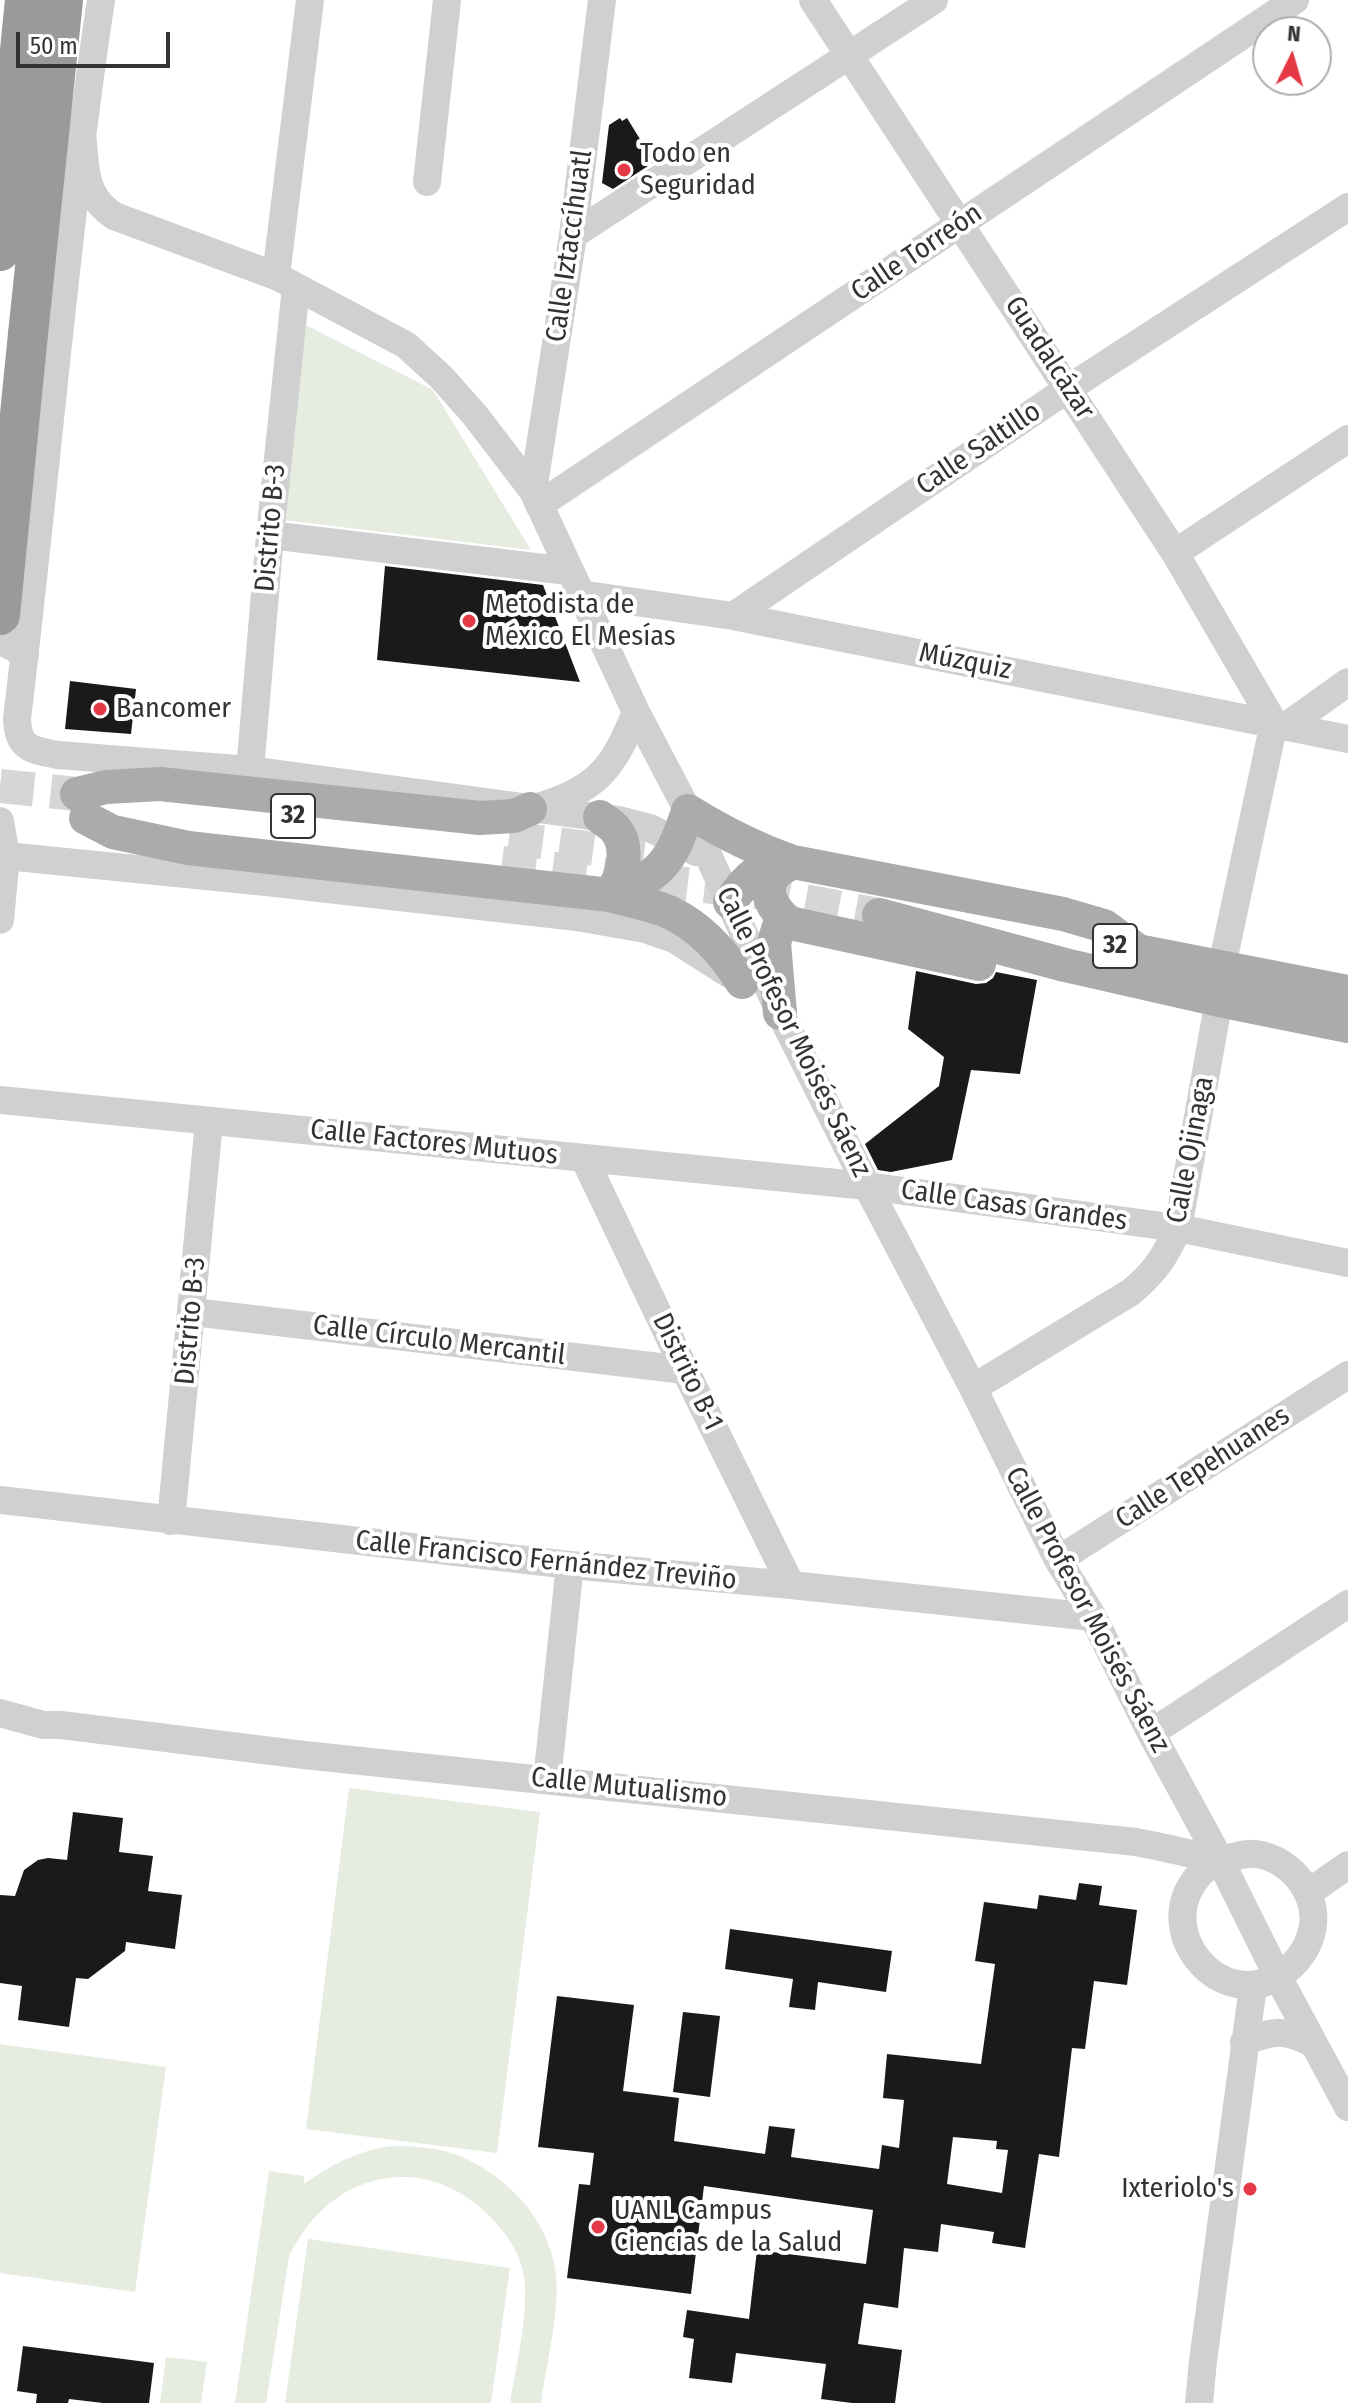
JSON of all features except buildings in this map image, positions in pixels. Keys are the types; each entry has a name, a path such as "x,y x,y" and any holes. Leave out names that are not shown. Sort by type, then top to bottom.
{"highway":[{"path":"0,251 25,0"},
{"path":"0,615 63,0"}],"main road":[{"path":"530,809 514,816 480,818 160,784 106,787 80,809 113,832 188,848 610,895 669,912 702,932 727,957 742,982"},
{"name":"32","path":"80,809 264,835 506,851"},
{"path":"600,817 616,830 623,847 620,874 610,895"},
{"path":"610,895 638,884 658,871 683,826 732,837 793,862 1063,914 1104,926 1138,951"},
{"path":"730,902 746,880 763,867 793,862"},
{"path":"793,862 775,873 769,886 774,909 790,923 1035,974 1065,965"},
{"name":"32","path":"1348,992 1222,966 881,906 1065,965 1348,1026"},
{"path":"780,1013 774,943 778,929 790,923"}],"street":[{"path":"82,132 87,175 92,194 100,206 114,216 286,282 406,345 441,377 474,414 536,498 636,712 683,826 650,828 600,817 250,770 58,755 24,744 17,733 61,304 82,132 101,0"},
{"name":"Distrito B-3","path":"250,770 310,0"},
{"path":"427,182 447,0"},
{"name":"Calle Iztaccíhuatl","path":"536,498 602,0"},
{"name":"Guadalcázar","path":"813,0 1069,388 1281,724"},
{"path":"573,235 934,0"},
{"name":"Calle Torreón","path":"536,498 961,224 1295,0"},
{"name":"Calle Saltillo","path":"733,616 1069,388 1348,207"},
{"path":"1175,553 1348,439"},
{"name":"Múzquiz","path":"270,535 574,582 1348,739"},
{"path":"0,570 24,561 38,539"},
{"path":"0,641 25,655"},
{"path":"1222,966 1281,724 1348,682"},
{"path":"530,809 560,800 604,773 623,745 636,712"},
{"path":"0,821 6,856 0,920"},
{"name":"Calle Profesor Moisés Sáenz","path":"683,826 710,861 780,1013 867,1186 973,1388 1058,1560 1093,1617 1220,1860 1265,1981 1314,2044 1346,2096"},
{"path":"6,856 554,914 645,929 674,939 742,982 780,1013"},
{"path":"554,914 610,895"},
{"name":"Calle Ojinaga","path":"973,1388 1131,1292 1151,1276 1165,1256 1178,1228 1219,1000"},
{"name":"Calle Factores Mutuos","path":"0,1100 867,1186"},
{"name":"Distrito B-3","path":"171,1521 209,1121"},
{"name":"Distrito B-1","path":"584,1158 791,1585"},
{"name":"Calle Casas Grandes","path":"867,1186 1178,1228 1348,1263"},
{"name":"Calle Círculo Mercantil","path":"193,1312 685,1370"},
{"name":"Calle Tepehuanes","path":"1058,1560 1348,1375"},
{"name":"Calle Francisco Fernández Treviño","path":"0,1500 570,1565 1093,1617"},
{"path":"547,1780 570,1565"},
{"path":"1151,1733 1348,1604"},
{"name":"Calle Mutualismo","path":"0,1713 37,1723 304,1755 1136,1842 1220,1860 1254,1854 1271,1858 1292,1872 1308,1893"},
{"name":"Calle Mutualismo","path":"0,1728 37,1723"},
{"path":"1220,1860 1201,1873 1190,1887 1183,1914 1186,1941 1195,1958 1208,1971 1224,1980 1265,1981 1294,1966 1305,1950 1312,1931 1313,1912 1308,1893 1348,1865"},
{"path":"1199,2403 1244,2042 1265,1981"},
{"path":"1244,2042 1276,2033 1292,2033 1314,2044"}],"shaded area":[{"path":"304,324 433,390 531,550 283,520"},
{"path":"349,1788 540,1812 497,2153 306,2129"},
{"path":"0,2044 166,2067 135,2292 0,2273"},
{"path":"393,2146 442,2150 487,2170 520,2198 544,2234 552,2254 557,2289 541,2403 510,2403 525,2295 521,2264 510,2242 483,2210 457,2191 429,2180 401,2177 374,2181 348,2191 325,2207 305,2230 289,2257 266,2403 235,2403 269,2171 304,2176 304,2184 346,2159"},
{"path":"308,2239 510,2268 491,2403 285,2403"},
{"path":"166,2357 207,2362 201,2403 160,2403"}],"tunnel":[{"path":"0,786 77,794"},
{"path":"509,838 650,856"},
{"path":"502,863 757,892 879,915"}],"place":[{"name":"Todo en Seguridad","path":"624,170"},
{"name":"Metodista de México El Mesías","path":"469,621"},
{"name":"Bancomer","path":"100,709"},
{"name":"Ixteriolo's","path":"1250,2189"},
{"name":"UANL Campus Ciencias de la Salud","path":"598,2227"}]}
